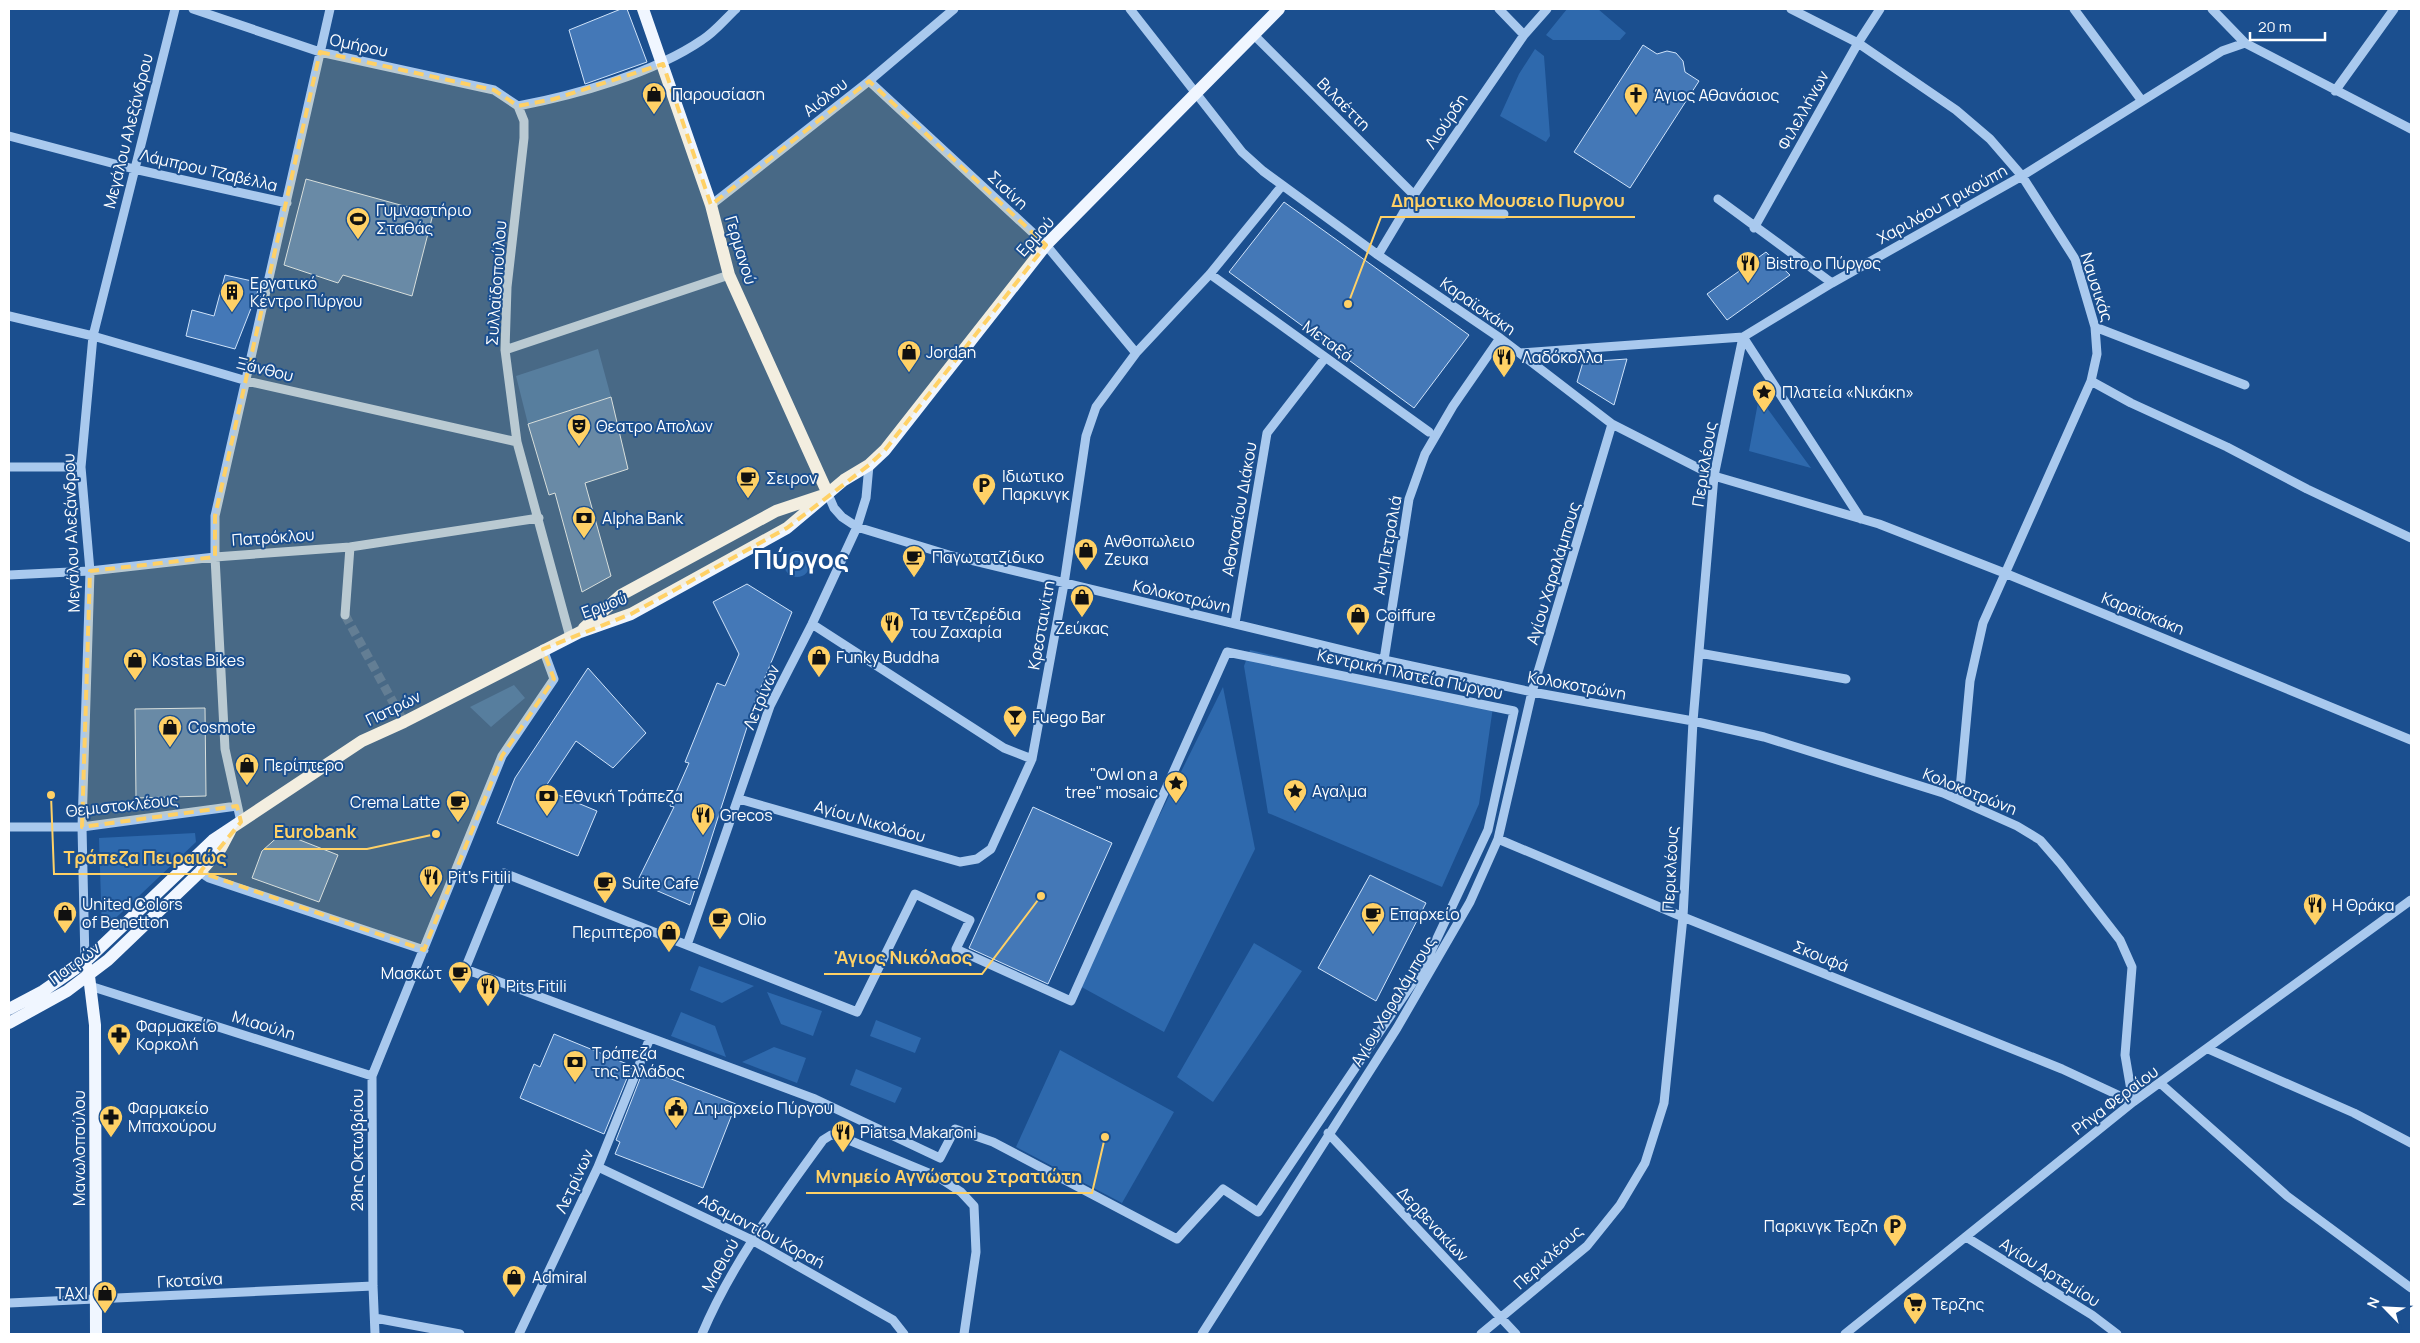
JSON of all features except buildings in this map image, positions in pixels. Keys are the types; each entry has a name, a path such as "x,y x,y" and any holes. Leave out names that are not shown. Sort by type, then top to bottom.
{"main road":[{"name":"Γερμανού","path":"643,9 711,206 729,275 828,494"},
{"name":"Ερμού","path":"575,634 631,614 787,528 828,494 869,465 885,450 1046,245 1196,95 1253,34 1280,9"},
{"name":"Ερμού","path":"575,634 621,595 776,511 828,494"},
{"name":"Πατρών","path":"9,1009 43,991 85,962 213,840 230,831 362,741 404,722 575,634"},
{"name":"Πατρών","path":"9,1023 89,981 200,872 221,848 230,831"},
{"name":"Μανωλοπούλου","path":"85,962 95,1025 96,1334"}],"street":[{"name":"Μεγάλου Αλεξάνδρου","path":"85,962 82,827 90,571 81,467 93,336 175,9"},
{"name":"Ομήρου","path":"193,9 320,52 494,90 518,106"},
{"path":"241,822 225,749 215,557 216,516 330,9"},
{"path":"518,106 554,99 663,64 704,40 736,9"},
{"name":"Αιόλου","path":"711,206 869,81 954,9"},
{"name":"Καραϊσκάκη","path":"1130,9 1242,152 1263,171 1378,255 1500,338 1612,424 1714,476 1861,519 2007,574 2411,740"},
{"path":"1498,9 1524,35"},
{"name":"Λιούρδη","path":"1378,255 1414,195 1524,35 1546,9"},
{"name":"Ναυσικάς","path":"1791,9 1858,43 1956,110 1990,139 2022,176 2075,258 2095,327 2097,354 2091,381 2007,574 1983,623 1970,681 1959,800"},
{"name":"Φιλελλήνων","path":"1754,228 1858,43 1880,9"},
{"path":"2074,9 2142,101"},
{"path":"2212,9 2245,43 2411,130"},
{"path":"2336,91 2394,9"},
{"name":"Βιλαέττη","path":"1253,34 1414,195"},
{"name":"Χαριλάου Τρικούπη","path":"1520,353 1743,337 1832,283 2022,176 2222,51 2245,43"},
{"name":"Σισίνη","path":"869,81 1046,245 1136,353"},
{"name":"Συλλαϊδοπούλου","path":"518,106 524,121 524,138 507,287 505,350 517,442 575,634"},
{"name":"Λάμπρου Τζαβέλλα","path":"9,136 134,169 287,203"},
{"name":"Κρεσταινίτη","path":"991,849 1032,759 1064,584 1086,436 1096,407 1136,353 1210,274 1281,187"},
{"path":"1718,199 1754,228 1832,283"},
{"path":"1403,213 1504,214"},
{"name":"Μεταξά","path":"1210,274 1428,432"},
{"path":"505,350 729,275"},
{"name":"Ξάνθου","path":"9,316 93,336 247,382 517,442"},
{"path":"2095,327 2245,385"},
{"path":"1743,337 1861,519"},
{"name":"Περικλέους","path":"1482,1334 1586,1246 1620,1205 1645,1164 1664,1103 1683,917 1693,721 1714,476 1743,337"},
{"name":"Αυγ.Πετραλιά","path":"1384,660 1409,499 1421,463 1453,406 1500,338"},
{"name":"Αθανασίου Διάκου","path":"1235,623 1268,433 1325,358"},
{"path":"2091,381 2131,403 2227,447 2307,489 2411,538"},
{"name":"Αγίου Χαραλάμπους","path":"1202,1334 1397,1028 1470,902 1498,839 1532,692 1612,424"},
{"name":"Λετρίνων","path":"687,945 770,706 812,624 857,527 866,498 869,465"},
{"path":"9,467 81,467"},
{"name":"Κολοκοτρώνη","path":"828,494 834,508 842,518 857,527 949,555 1384,660 1532,692 1693,721 1764,737 1813,751 1959,800 2017,826 2040,840 2120,940 2132,967 2125,1055 2133,1102"},
{"name":"Πατρόκλου","path":"9,575 90,571 215,557 350,547 539,518"},
{"path":"345,615 350,547"},
{"path":"812,624 1004,748 1032,759"},
{"name":"28ης Οκτωβρίου","path":"375,1334 372,1076 502,756 554,680 543,649"},
{"name":"Κεντρική Πλατεία Πύργου","path":"1227,652 1514,711 1488,830 1424,966 1258,1212 1223,1189 1177,1239 993,1142 955,1129 940,1158 815,1100 466,969 504,873 687,945 856,1012 915,894 970,920 956,949 1072,1000 1227,652"},
{"path":"1698,653 1846,679"},
{"name":"Αγίου Νικολάου","path":"739,799 960,862 977,859 991,849"},
{"name":"Θεμιστοκλέους","path":"9,827 82,827 237,806"},
{"name":"Σκουφά","path":"1498,839 1683,917 2062,1069 2133,1102"},
{"path":"200,872 209,878 424,950"},
{"name":"Ρήγα Φεραίου","path":"1845,1334 2133,1102 2411,900"},
{"name":"Μιαούλη","path":"89,981 372,1076"},
{"name":"Λετρίνων","path":"519,1334 598,1167 650,1038"},
{"path":"2208,1048 2354,1113 2411,1143"},
{"path":"2160,1083 2287,1196 2411,1288"},
{"name":"Δερβενακίων","path":"1328,1134 1516,1334"},
{"name":"Μαθιού","path":"702,1334 710,1314 752,1240 823,1140 831,1135 839,1136 938,1177 961,1192 974,1206 976,1252 964,1334"},
{"name":"Αδαμαντίου Κοραή","path":"598,1167 752,1240 893,1320 904,1334"},
{"name":"Αγίου Αρτεμίου","path":"1966,1236 2092,1315 2118,1334"},
{"name":"Γκοτσίνα","path":"9,1303 373,1286"},
{"path":"375,1318 460,1334"}],"highlighted area":[{"path":"320,52 494,90 518,106 554,99 663,64 711,205 869,81 1046,245 885,450 869,465 787,528 631,614 543,649 554,679 502,756 424,950 200,872 241,822 237,806 82,827 90,571 215,557 215,516"}],"shaded area":[{"path":"1567,9 1598,9 1626,33 1620,40 1553,40 1546,35"},
{"path":"1535,49 1544,56 1550,136 1546,142 1500,116 1519,74"},
{"path":"598,349 611,397 528,424 516,376"},
{"path":"1759,397 1811,468 1749,451"},
{"path":"797,551 806,555 810,564 806,573 797,577 788,573 784,564 788,555"},
{"path":"1250,650 1493,707 1479,804 1442,887 1268,813 1244,666"},
{"path":"514,685 525,698 491,727 470,707"},
{"path":"1223,687 1255,849 1164,1032 1076,984"},
{"path":"195,833 196,842 102,931 99,838"},
{"path":"1254,943 1302,971 1213,1102 1177,1077"},
{"path":"699,966 754,986 722,1003 690,990"},
{"path":"767,992 822,1011 813,1036 781,1024"},
{"path":"681,1012 715,1026 726,1057 671,1036"},
{"path":"876,1020 921,1038 915,1053 870,1036"},
{"path":"774,1047 806,1058 797,1083 742,1062"},
{"path":"1060,1050 1174,1112 1122,1203 1016,1147"},
{"path":"856,1069 902,1088 895,1103 850,1085"}],"tunnel":[{"path":"345,615 404,722"}],"place":[{"name":"Παρουσίαση","path":"654,115"},
{"name":"Άγιος Αθανάσιος","path":"1636,116"},
{"name":"Γυμναστήριο Σταθάς","path":"358,240"},
{"name":"Bistro ο Πύργος","path":"1748,284"},
{"name":"Δημοτικο Μουσειο Πυργου","path":"1348,304"},
{"name":"Εργατικό Κέντρο Πύργου","path":"232,313"},
{"name":"Jordan","path":"909,373"},
{"name":"Λαδόκολλα","path":"1504,378"},
{"name":"Πλατεία «Νικάκη»","path":"1764,413"},
{"name":"Θεατρο Απολων","path":"579,447"},
{"name":"Σειρον","path":"748,499"},
{"name":"Ιδιωτικο Παρκινγκ","path":"984,506"},
{"name":"Alpha Bank","path":"584,539"},
{"name":"Ανθοπωλειο Ζευκα","path":"1086,571"},
{"name":"Παγωτατζίδικο","path":"914,578"},
{"name":"Ζεύκας","path":"1082,618"},
{"name":"Coiffure","path":"1358,636"},
{"name":"Τα τεντζερέδια του Ζαχαρία","path":"892,644"},
{"name":"Funky Buddha","path":"819,678"},
{"name":"Kostas Bikes","path":"135,681"},
{"name":"Fuego Bar","path":"1015,738"},
{"name":"Cosmote","path":"170,748"},
{"name":"Περίπτερο","path":"247,786"},
{"name":"Τράπεζα Πειραιώς","path":"51,795"},
{"name":"\"Owl on a tree\" mosaic","path":"1176,804"},
{"name":"Αγαλμα","path":"1295,812"},
{"name":"Εθνική Τράπεζα","path":"547,817"},
{"name":"Crema Latte","path":"458,823"},
{"name":"Eurobank","path":"436,834"},
{"name":"Grecos","path":"703,836"},
{"name":"'Αγιος Νικόλαος","path":"1041,896"},
{"name":"Pit's Fitili","path":"431,898"},
{"name":"Suite Cafe","path":"605,904"},
{"name":"Η Θράκα","path":"2315,926"},
{"name":"United Colors of Benetton","path":"65,934"},
{"name":"Επαρχείο","path":"1373,935"},
{"name":"Olio","path":"720,940"},
{"name":"Περιπτερο","path":"669,953"},
{"name":"Mασκώτ","path":"460,994"},
{"name":"Pits Fitili","path":"488,1007"},
{"name":"Φαρμακείο Κορκολή","path":"119,1056"},
{"name":"Τράπεζα της Ελλάδος","path":"575,1083"},
{"name":"Δημαρχείο Πύργου","path":"676,1129"},
{"name":"Μνημείο Αγνώστου Στρατιώτη","path":"1105,1137"},
{"name":"Φαρμακείο Μπαχούρου","path":"111,1138"},
{"name":"Piatsa Makaroni","path":"843,1153"},
{"name":"Παρκινγκ Τερζη","path":"1895,1247"},
{"name":"Admiral","path":"514,1298"},
{"name":"TAXI","path":"105,1314"},
{"name":"Τερζης","path":"1915,1325"}],"district":[{"name":"Πύργος","path":"801,560"}]}
